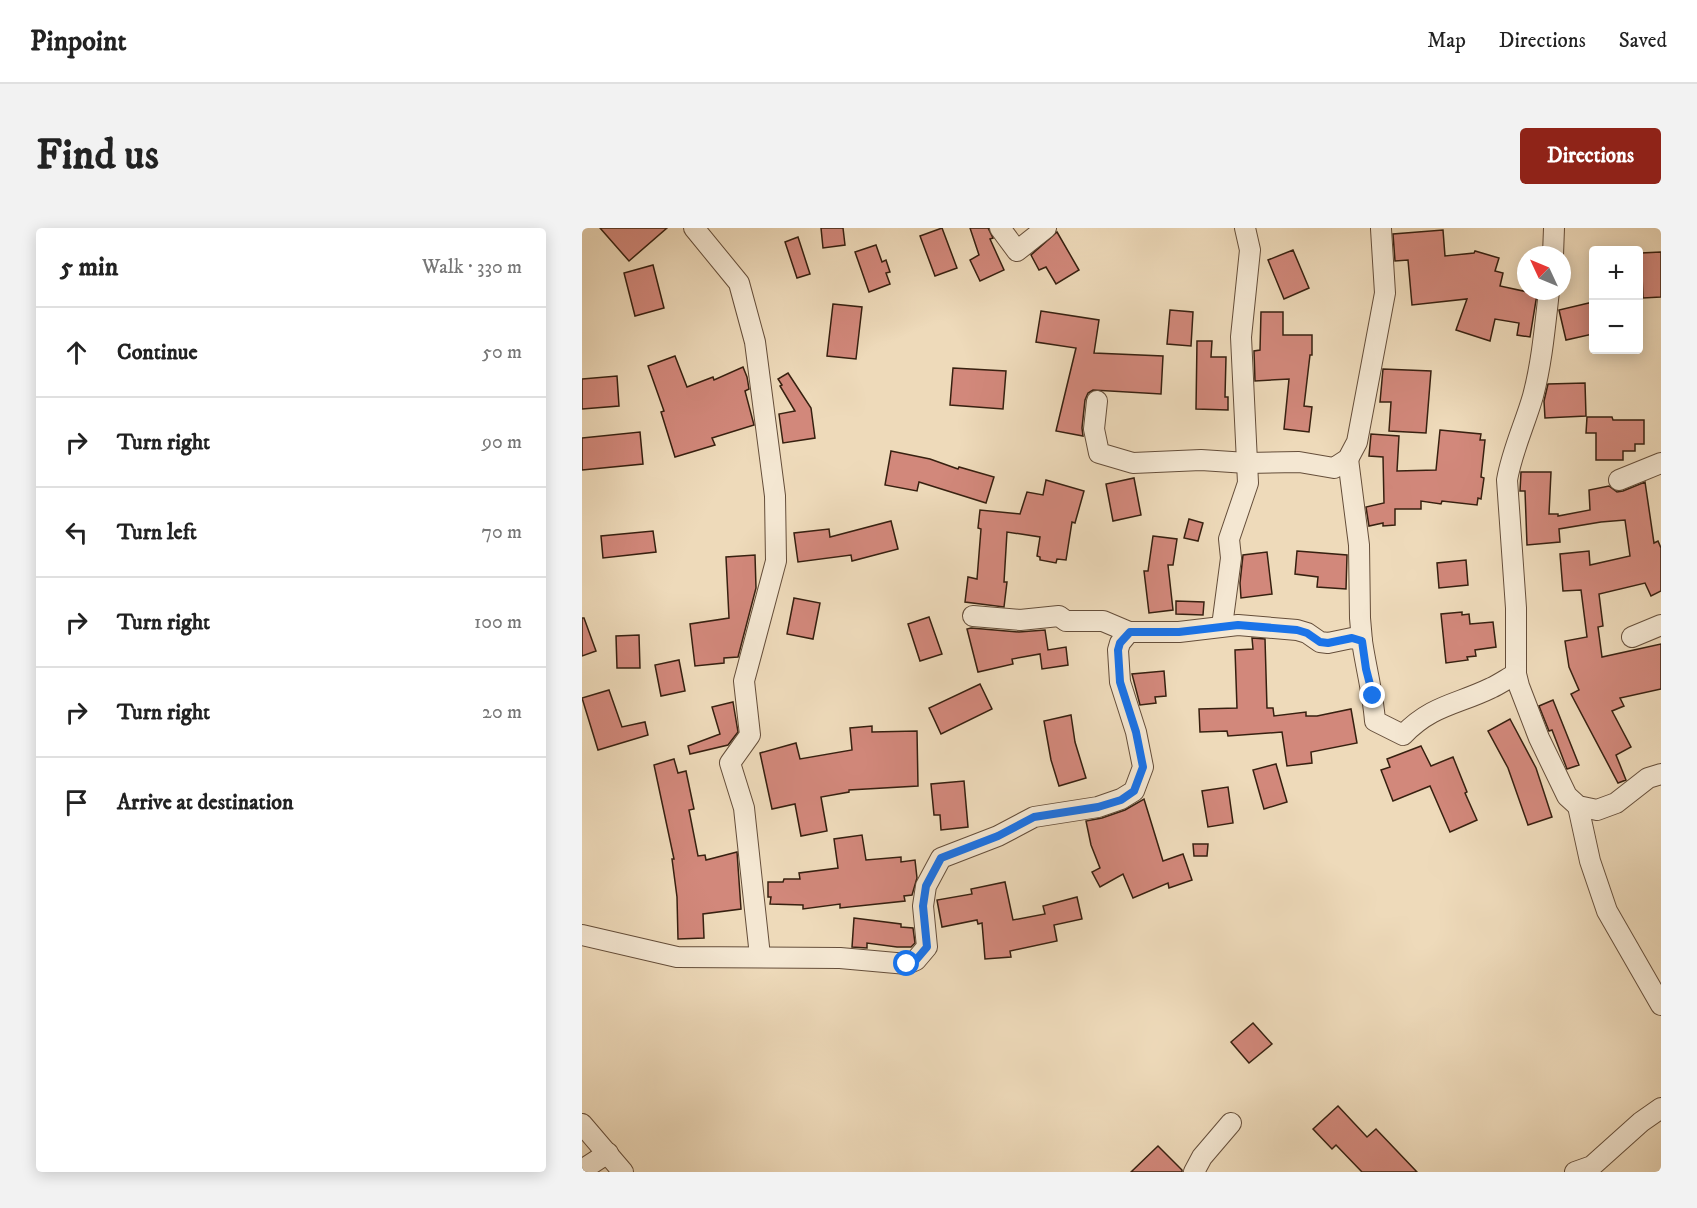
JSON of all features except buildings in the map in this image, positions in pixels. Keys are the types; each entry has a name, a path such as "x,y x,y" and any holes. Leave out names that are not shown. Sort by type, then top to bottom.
{"street":[{"path":"694,228 740,283 755,342 775,496 776,561 744,681 750,735 730,764 744,808 760,956"},
{"path":"1000,228 1017,251 1046,228"},
{"path":"1222,626 1231,558 1229,539 1248,483 1241,338 1250,250 1245,228"},
{"path":"1553,246 1554,228"},
{"path":"1097,400 1094,429 1098,453 1133,463 1201,460 1247,463 1299,462 1334,468 1348,459 1357,442 1385,293 1382,229"},
{"path":"1548,300 1533,395 1519,443 1510,463 1507,480 1516,609 1516,674 1544,747 1567,796 1578,806 1597,810 1616,803 1648,778 1661,774"},
{"path":"1348,459 1359,545 1362,641 1376,721 1403,735 1417,720 1441,707 1491,688 1516,674"},
{"path":"1619,480 1661,463"},
{"path":"974,616 1020,620 1059,616 1066,621 1103,621 1130,632 1179,632 1238,625 1297,630 1307,633 1320,642 1328,643 1352,638 1362,641"},
{"path":"1632,637 1661,625"},
{"path":"582,935 677,957 840,958 907,964 916,960 927,947 923,906 926,886 941,858 998,836 1034,817 1098,807 1121,800 1134,791 1143,767 1136,732 1120,682 1118,650 1120,643 1130,632"},
{"path":"1578,806 1590,861 1607,911 1661,1005"},
{"path":"1575,1172 1592,1166 1641,1122 1661,1108"},
{"path":"1194,1172 1202,1157 1231,1123"},
{"path":"582,1124 623,1172"},
{"path":"582,1170 608,1153"}],"route":[{"path":"907,964 916,960 927,947 923,906 926,886 941,858 998,836 1034,817 1098,807 1121,800 1134,791 1143,767 1136,732 1120,682 1118,650 1120,643 1130,632 1179,632 1238,625 1297,630 1307,633 1320,642 1328,643 1352,638 1362,641 1373,696"}]}
